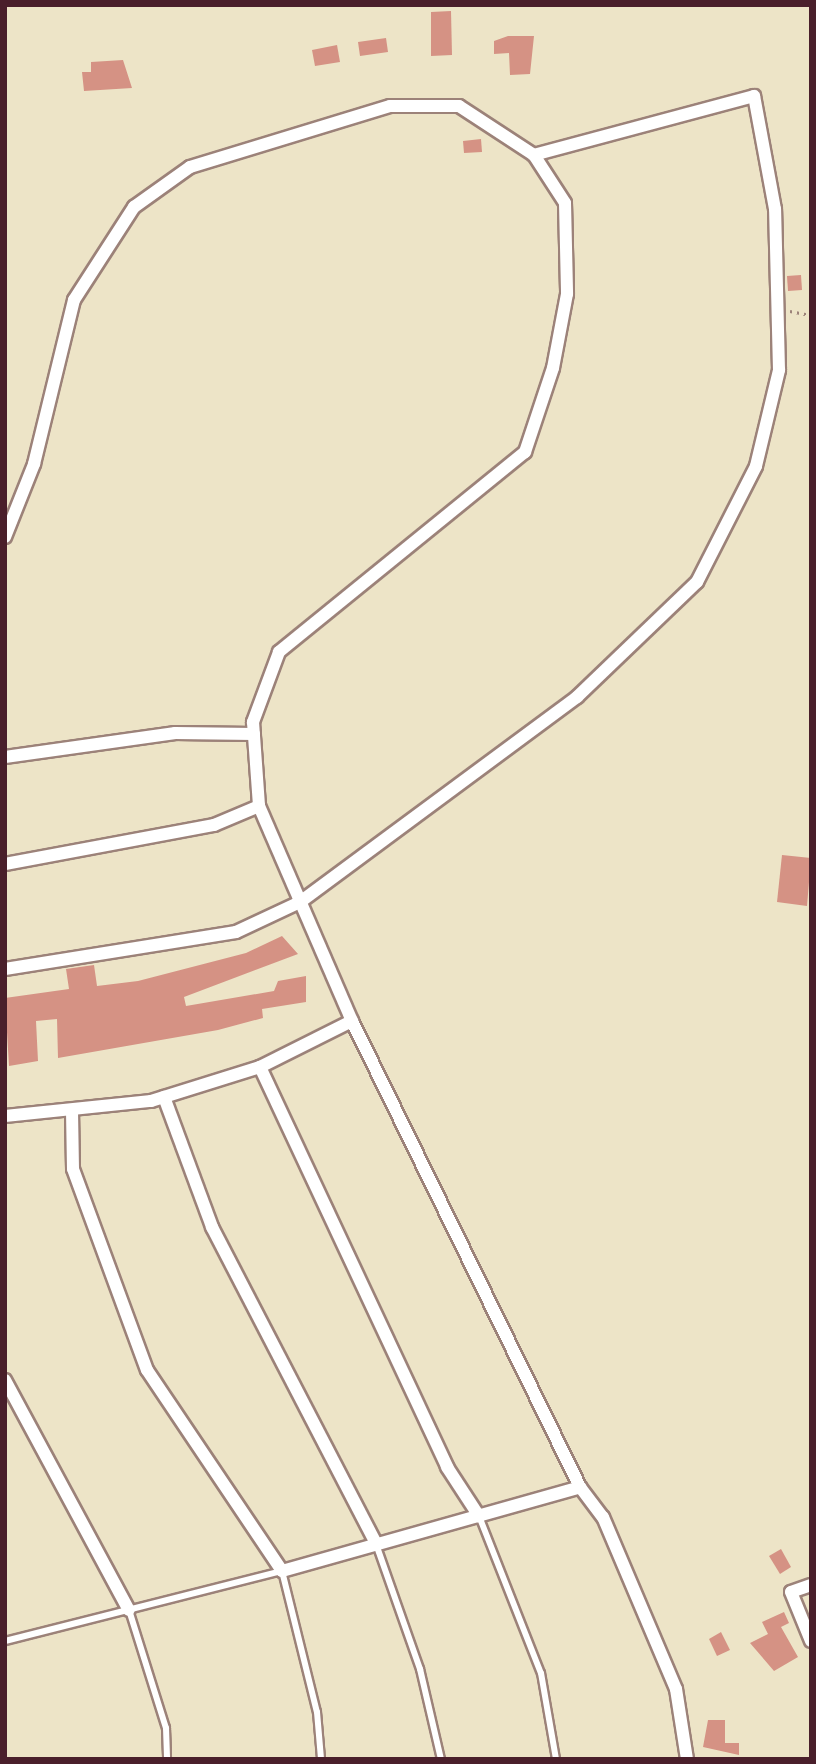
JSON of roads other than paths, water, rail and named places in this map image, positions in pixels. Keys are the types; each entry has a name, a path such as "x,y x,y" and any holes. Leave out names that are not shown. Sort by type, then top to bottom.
{"street":[{"path":"5,970 236,932 300,902 577,697 697,582 756,466 779,370 780,309 775,209 754,96 534,155"},
{"path":"5,537 34,464 74,300 134,206 190,167 390,106 459,106 534,155 565,203 566,294 553,369 525,452 279,652 254,734 259,807 352,1021 580,1487 603,1517 676,1689 687,1759"},
{"path":"5,757 174,733 254,734"},
{"path":"5,864 214,825 259,807"},
{"path":"5,1115 72,1111 164,1097 260,1067 352,1021"},
{"path":"260,1067 447,1467 479,1516"},
{"path":"164,1097 212,1227 376,1545"},
{"path":"72,1111 74,1169 147,1370 282,1571 580,1487"},
{"path":"5,1380 129,1610"},
{"path":"811,1585 791,1592 811,1641"}],"lane":[{"path":"479,1516 541,1673 556,1759"},
{"path":"376,1545 420,1670 441,1759"},
{"path":"5,1641 282,1571 317,1712 321,1759"},
{"path":"129,1610 166,1728 167,1759"}]}
